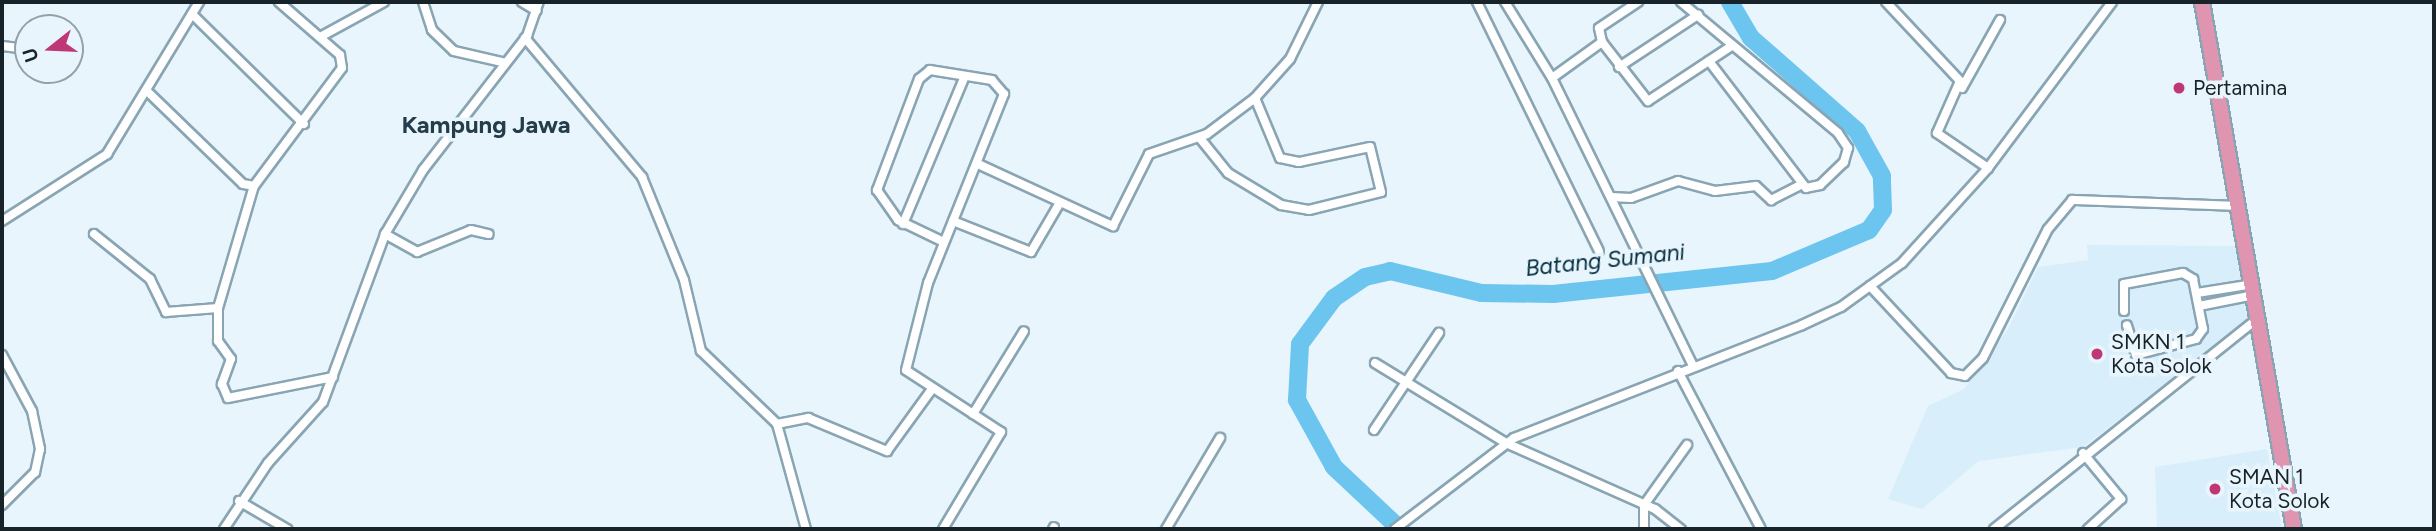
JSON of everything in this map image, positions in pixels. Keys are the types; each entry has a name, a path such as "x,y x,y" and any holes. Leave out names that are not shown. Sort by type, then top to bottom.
{"highway":[{"path":"2202,2 2253,322 2294,529"}],"street":[{"path":"2,221 107,154 148,92 199,2"},
{"path":"279,2 340,55 342,68 304,124 254,186 218,308 218,341 231,359 222,384 228,398 333,377"},
{"path":"320,37 384,2"},
{"path":"423,2 432,30 454,51 506,63"},
{"path":"224,529 239,501 323,401 385,234 424,170 525,38 538,6 522,2"},
{"path":"978,164 1059,204 1113,226 1149,154 1199,137 1255,98 1290,59 1318,2"},
{"path":"1477,2 1599,251"},
{"path":"1505,2 1552,78 1693,366"},
{"path":"1638,2 1597,30 1602,43 1647,101 1730,47"},
{"path":"1611,197 1631,198 1678,181 1715,191 1759,187 1771,200 1802,184 1820,185 1847,158 1846,143 1730,47 1681,2"},
{"path":"1886,2 1962,88"},
{"path":"1395,529 1506,443 1678,371 1802,325 1870,286 1926,240 1988,168 2112,2"},
{"path":"192,14 304,124"},
{"path":"1619,67 1698,15"},
{"path":"1988,168 1936,130 2000,20"},
{"path":"525,38 642,177 684,280 703,355 777,424 806,529"},
{"path":"1552,78 1602,43"},
{"path":"1709,61 1802,184"},
{"path":"943,529 950,523 1001,438 973,414 906,372 935,263 978,164 1004,94 992,80 930,70 919,79 877,190 903,224 944,242"},
{"path":"903,224 965,76"},
{"path":"148,92 243,184 254,186"},
{"path":"1199,137 1228,173 1280,205 1309,210 1381,192 1370,147 1299,162 1280,158 1255,98"},
{"path":"1870,286 1951,373 1965,376 1983,358 2048,229 2072,200 2235,206"},
{"path":"953,221 1031,252 1059,204"},
{"path":"385,234 417,252 471,230 489,234"},
{"path":"93,234 150,279 166,312 218,308"},
{"path":"2124,311 2127,283 2186,274 2197,293 2203,329 2191,341 2136,355 2127,325"},
{"path":"2197,293 2248,291"},
{"path":"2199,306 2248,291"},
{"path":"1994,529 2083,453 2253,322"},
{"path":"973,414 1024,331"},
{"path":"1374,430 1439,333"},
{"path":"2,355 32,411 40,449 35,472 2,505"},
{"path":"1376,363 1408,380 1506,443 1644,505 1681,529"},
{"path":"1678,371 1761,529"},
{"path":"777,424 808,418 887,452 932,389"},
{"path":"1166,529 1220,438"},
{"path":"1644,529 1644,505 1687,445"},
{"path":"2083,453 2121,499 2088,529"},
{"path":"239,501 287,529"},
{"path":"950,523 958,529"}],"shaded area":[{"name":"SMKN 1 Kota Solok","path":"2087,245 2236,246 2248,322 2083,447 1979,461 1922,509 1888,499 1928,406 1964,389 2008,329 2038,267 2088,260"},
{"name":"SMAN 1 Kota Solok","path":"2267,449 2282,529 2157,529 2155,467"}],"waterway":[{"name":"Batang Sumani","path":"1400,529 1334,467 1297,400 1300,344 1334,298 1365,277 1390,271 1481,293 1553,294 1772,271 1869,230 1883,210 1882,176 1857,131 1751,38 1730,2"}],"place":[{"name":"Pertamina","path":"2179,88"},
{"name":"SMKN 1 Kota Solok","path":"2097,354"},
{"name":"SMAN 1 Kota Solok","path":"2215,489"}],"district":[{"name":"Kampung Jawa","path":"486,125"}]}
